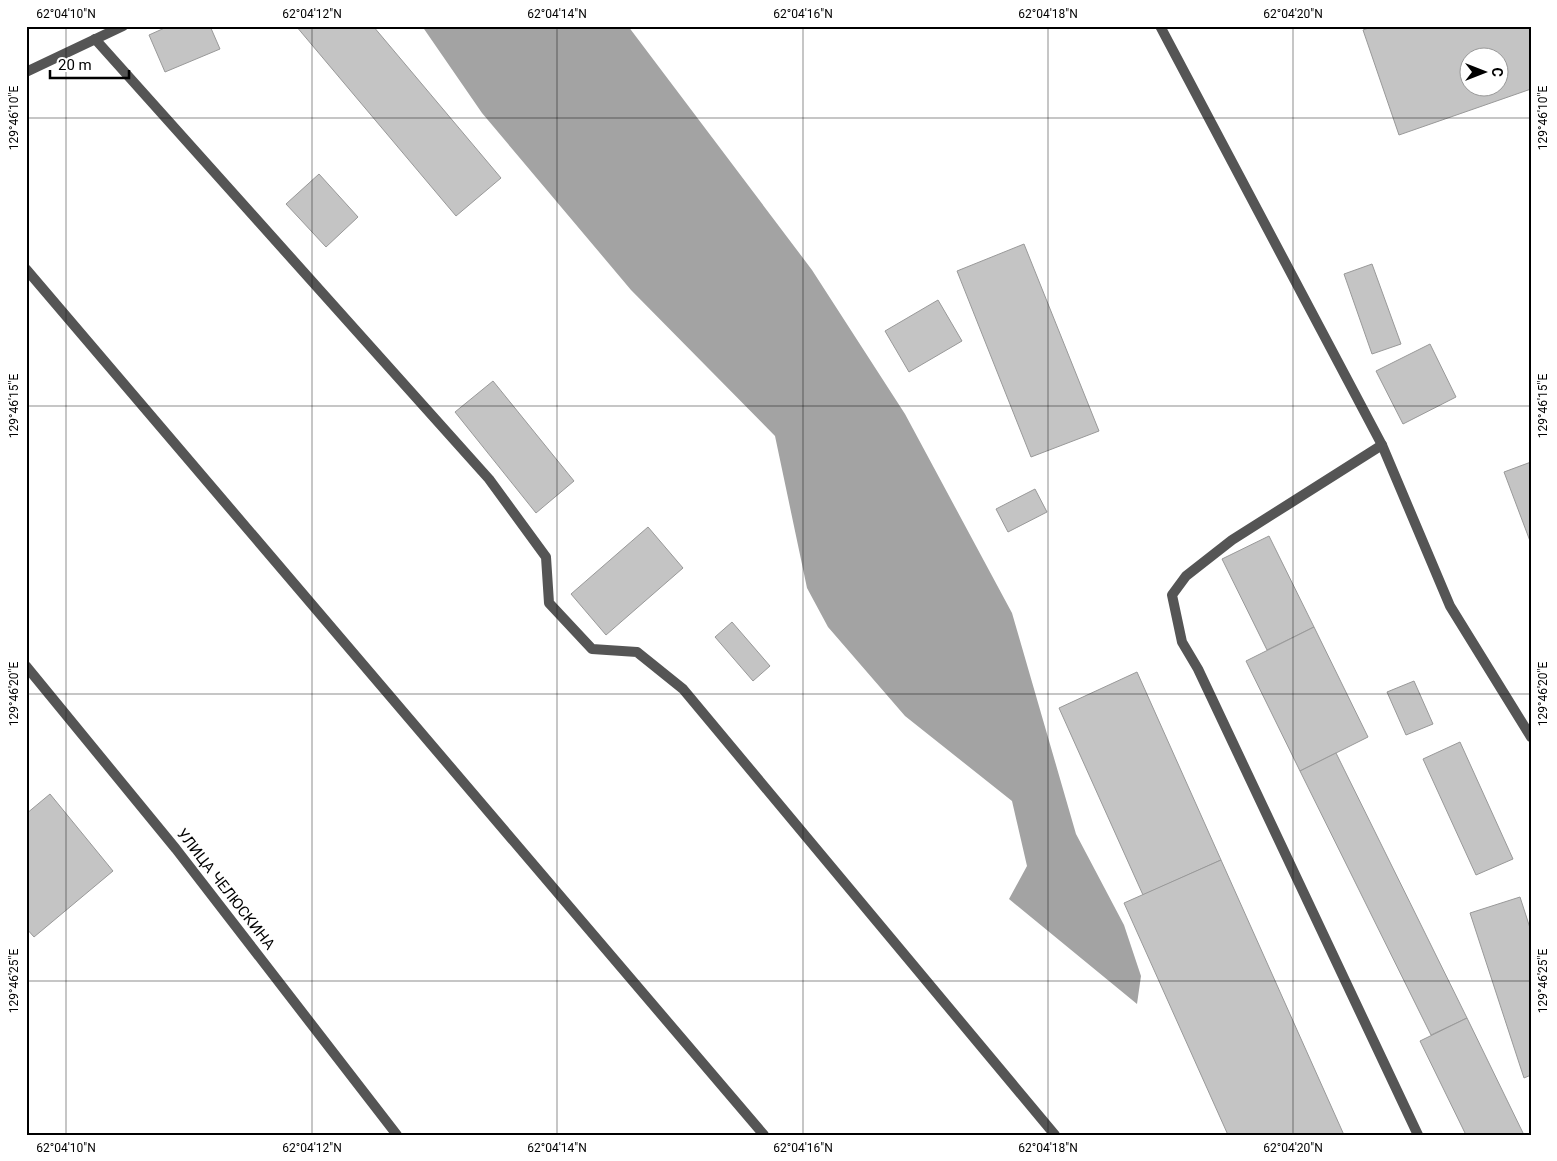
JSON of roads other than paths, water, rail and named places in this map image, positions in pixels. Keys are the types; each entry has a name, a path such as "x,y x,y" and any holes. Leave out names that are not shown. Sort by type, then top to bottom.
{"street":[{"path":"26,72 123,26"},
{"path":"1160,26 1382,445 1450,606 1531,737"},
{"path":"95,39 488,479 546,557 550,603 592,649 636,652 683,689 1056,1135"},
{"path":"26,269 764,1135"},
{"path":"1382,445 1232,540 1186,576 1172,595 1182,642 1198,669 1418,1135"},
{"name":"УЛИЦА ЧЕЛЮСКИНА","path":"26,666 176,849 397,1135"}]}
